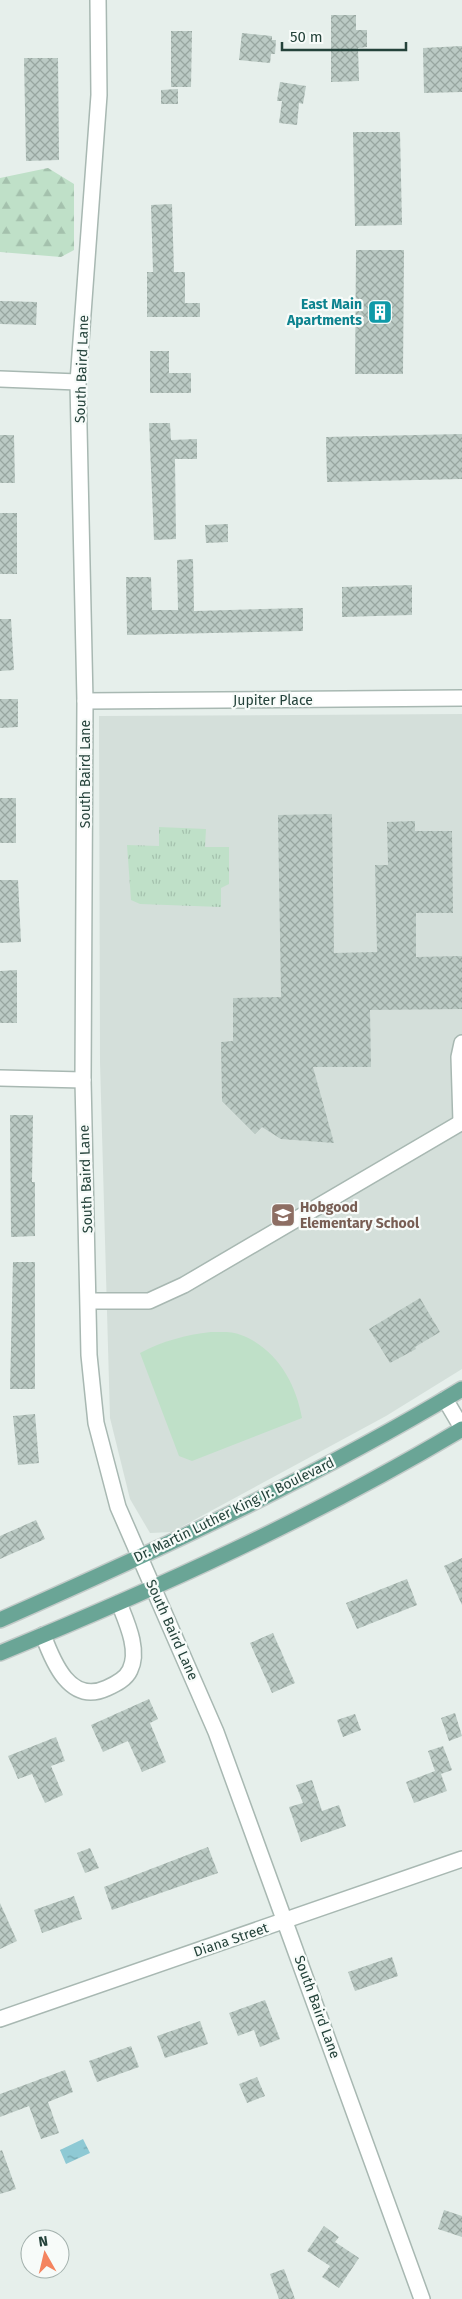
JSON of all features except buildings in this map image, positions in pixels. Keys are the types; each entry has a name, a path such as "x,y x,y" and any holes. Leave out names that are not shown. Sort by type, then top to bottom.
{"main road":[{"name":"Dr. Martin Luther King Jr. Boulevard","path":"0,1620 140,1558 282,1490 462,1389"},
{"path":"0,1653 154,1588 291,1522 401,1466 462,1429"}],"street":[{"name":"South Baird Lane","path":"98,0 99,95 78,382 85,701 83,1080 89,1355 96,1423 118,1507 216,1732 422,2299"},
{"path":"0,379 78,382"},
{"name":"Jupiter Place","path":"85,701 462,698"},
{"path":"89,1301 149,1300 184,1285 462,1122 459,1057 462,1043"},
{"path":"0,1078 83,1080"},
{"path":"445,1399 462,1429"},
{"path":"43,1635 56,1668 72,1686 86,1692 103,1690 120,1682 131,1669 133,1652 130,1633 119,1603"},
{"name":"Diana Street","path":"0,2019 286,1922 462,1859"}],"shaded area":[{"name":"Hobgood Elementary School","path":"462,714 462,1369 386,1416 172,1532 150,1533 130,1499 110,1418 100,1062 99,716"}],"green space":[{"path":"48,168 74,184 74,250 61,257 0,252 0,178"},
{"path":"159,827 206,829 205,847 229,847 229,884 221,888 221,907 140,904 131,900 127,845 159,846"},
{"path":"211,1332 238,1334 253,1341 274,1358 282,1368 295,1392 302,1418 192,1461 179,1456 140,1353 174,1339"}],"water":[{"path":"83,2139 90,2153 66,2164 60,2150"}],"place":[{"name":"East Main Apartments","path":"380,312"},
{"name":"Hobgood Elementary School","path":"283,1215"}]}
